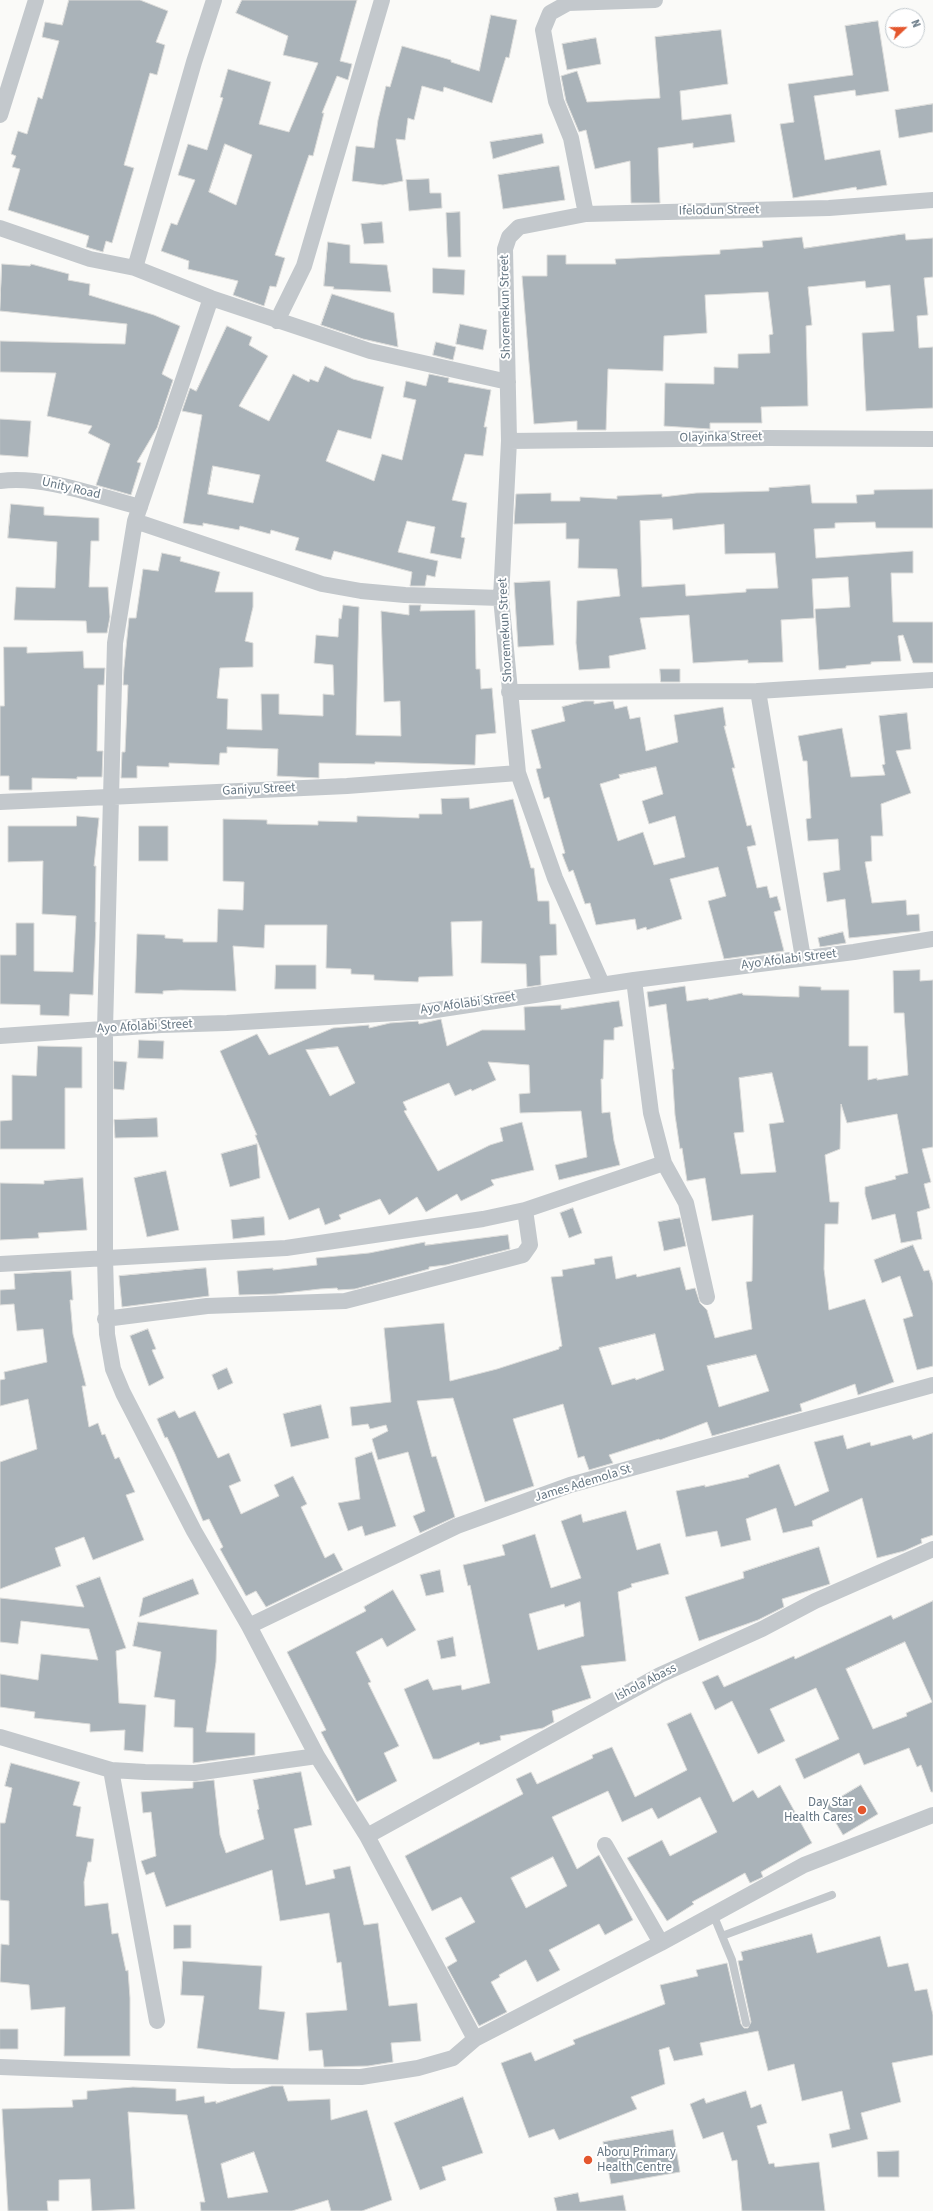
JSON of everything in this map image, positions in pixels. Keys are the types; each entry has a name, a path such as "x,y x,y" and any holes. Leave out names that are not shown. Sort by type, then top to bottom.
{"street":[{"path":"0,114 36,0"},
{"path":"135,268 194,62 214,0"},
{"path":"277,321 304,266 382,0"},
{"path":"586,214 571,138 556,101 543,30 550,13 568,3 655,0"},
{"name":"Ifelodun Street","path":"509,236 519,227 586,214 829,208 933,200"},
{"path":"0,228 90,259 135,268 211,298 370,351 508,382"},
{"name":"Shoremekun Street","path":"509,236 505,249 509,441 501,598 518,773 555,878 602,984"},
{"path":"211,298 138,514 115,643 105,1029 105,1319 113,1369 123,1394 194,1531 249,1626 317,1756 367,1836 475,2039"},
{"name":"Olayinka Street","path":"509,441 933,438"},
{"name":"Unity Road","path":"0,481 18,478 52,484 138,514 286,573 322,584 361,591 405,595 501,598"},
{"path":"510,692 758,691 933,680"},
{"path":"758,691 803,958"},
{"name":"Ganiyu Street","path":"0,802 347,786 518,773"},
{"name":"Ayo Afolabi Street","path":"0,1036 429,1011 602,984 803,958 933,939"},
{"path":"634,980 651,1113 664,1163 686,1203 707,1297"},
{"path":"0,1264 286,1248 483,1219 525,1210 664,1163"},
{"path":"105,1319 207,1306 345,1301 508,1259 523,1255 530,1245 525,1210"},
{"name":"James Ademola St","path":"249,1626 456,1526 563,1488 933,1385"},
{"name":"Ishola Abass","path":"367,1836 660,1675 762,1629 816,1601 933,1549"},
{"path":"0,1737 112,1770 196,1773 317,1756"},
{"path":"112,1770 157,2021"},
{"path":"0,2067 230,2076 361,2077 418,2068 453,2058 475,2039 662,1943 804,1865 933,1815"},
{"path":"605,1845 662,1943"}],"lane":[{"path":"722,1936 832,1894"},
{"path":"713,1914 732,1960 746,2024"}],"building":[{"path":"69,0 140,0 168,11 156,42 165,45 157,75 150,73 124,165 134,168 112,243 106,241 103,252 86,247 89,236 8,210 20,169 12,167 16,156 11,154 18,131 27,134 38,97 42,99 59,41 42,37 45,22 62,25"},
{"path":"242,0 357,0 340,61 352,64 348,80 337,76 322,113 324,113 313,156 309,155 275,255 285,258 276,287 270,286 264,306 233,295 238,281 188,269 189,261 161,251 171,223 177,225 195,180 178,175 188,144 207,150 223,98 220,97 228,69 271,82 259,124 289,132 318,63 283,55 288,36 236,13","holes":["225,144 252,155 236,205 209,192"]},
{"path":"491,15 517,20 509,58 506,57 492,103 444,87 443,92 422,86 414,120 408,118 405,140 396,139 403,181 383,185 352,181 356,146 374,148 378,120 386,86 390,87 402,46 451,60 451,62 479,71"},
{"path":"878,21 889,91 856,96 855,90 814,96 825,160 880,150 887,185 857,190 856,187 793,198 780,124 794,122 788,84 853,75 845,26"},
{"path":"721,30 728,84 680,91 682,120 731,114 735,142 693,148 693,143 658,148 660,203 631,203 630,161 595,169 586,130 579,132 566,101 561,76 577,71 587,102 660,98 655,37"},
{"path":"596,38 601,64 567,70 562,44"},
{"path":"933,104 933,132 899,138 895,110"},
{"path":"542,134 544,143 493,159 490,142"},
{"path":"559,166 565,200 503,209 498,175"},
{"path":"429,179 430,193 441,193 442,208 409,211 406,180"},
{"path":"460,212 461,257 448,257 446,213"},
{"path":"382,222 384,243 364,244 361,224"},
{"path":"905,234 906,240 933,238 933,277 924,278 928,315 917,316 919,348 933,347 933,408 866,411 862,333 894,331 890,285 866,288 865,281 808,287 812,325 806,326 808,406 761,407 762,423 710,423 710,429 664,426 665,383 714,384 714,367 738,368 738,354 770,353 769,335 773,334 768,292 705,295 707,333 664,336 663,371 608,369 606,430 577,430 577,421 534,424 522,276 547,276 547,255 566,255 566,264 616,264 615,259 720,254 720,250 763,247 762,241 802,237 804,248"},
{"path":"328,242 350,245 350,263 387,265 391,292 333,289 334,287 324,286"},
{"path":"2,264 30,266 31,264 69,274 68,280 90,284 89,295 154,315 180,326 162,374 173,380 157,428 137,462 141,463 131,495 96,485 110,444 88,433 92,426 47,416 56,373 0,372 0,341 125,344 127,324 0,311"},
{"path":"433,268 465,270 464,295 433,293"},
{"path":"332,294 394,313 398,347 363,339 321,325"},
{"path":"460,324 487,330 483,350 456,344"},
{"path":"227,326 252,337 249,345 268,356 239,406 269,421 293,374 309,382 310,379 318,382 325,366 353,379 384,387 371,439 338,430 326,461 374,481 382,454 402,460 416,400 403,397 406,381 426,386 429,374 449,378 448,382 491,390 484,427 487,427 483,456 465,454 452,500 467,503 461,537 465,538 461,559 430,553 435,527 407,521 398,552 438,561 435,577 427,575 425,586 410,586 412,572 334,551 331,560 295,550 299,538 271,530 270,534 240,526 239,530 203,523 203,526 183,523 202,415 182,411 190,388 196,391","holes":["213,466 260,475 253,503 208,494"]},
{"path":"436,342 456,347 453,360 433,355"},
{"path":"0,419 31,421 28,457 0,455"},
{"path":"810,485 812,503 857,503 856,495 874,494 874,490 933,489 933,528 876,528 875,522 835,523 835,528 814,529 816,558 913,551 913,573 891,573 893,622 933,622 933,663 913,663 903,635 898,636 901,661 871,662 871,664 846,666 846,668 819,670 815,609 850,607 848,577 812,579 814,618 781,620 783,662 748,663 748,660 693,663 689,615 640,618 646,649 609,656 610,668 579,670 576,643 577,601 620,596 617,569 578,568 579,539 566,539 566,523 514,524 516,494 551,493 551,501 580,501 580,497 617,499 617,496 662,494 662,497 696,493 769,491 769,488","holes":["672,519 673,530 724,524 725,554 775,553 778,588 746,589 746,592 686,596 685,584 642,587 640,521"]},
{"path":"11,504 44,507 44,515 99,518 99,541 91,541 89,587 108,587 110,617 107,633 87,633 86,621 14,620 16,587 55,588 57,542 8,538"},
{"path":"162,553 181,557 180,561 220,572 215,592 253,592 253,607 245,641 253,643 253,667 220,668 217,698 228,699 227,729 262,730 261,694 279,694 279,714 323,716 323,694 334,695 333,665 314,663 316,635 338,637 339,618 341,619 343,605 359,607 356,735 401,736 400,701 384,702 381,611 409,615 409,605 421,605 420,611 475,610 476,669 480,669 481,689 492,688 496,733 476,735 475,765 375,762 375,764 319,763 319,778 277,776 278,749 227,747 227,753 220,753 219,765 169,763 169,767 137,766 137,778 121,778 122,752 125,752 128,685 123,685 129,618 136,618 143,569 158,571"},
{"path":"550,581 554,645 518,647 514,583"},
{"path":"4,647 27,647 27,653 83,651 84,668 105,668 104,685 98,685 97,751 103,751 102,777 77,777 77,779 32,778 32,790 9,790 9,776 0,776 0,706 4,706"},
{"path":"660,669 680,669 680,682 661,682"},
{"path":"585,701 594,701 594,704 613,701 615,709 627,706 630,719 640,717 646,751 678,742 674,715 723,707 726,726 724,726 735,768 732,768 747,826 751,825 756,845 747,847 757,888 767,886 770,898 777,896 781,910 774,912 784,951 724,959 708,901 726,896 718,867 670,879 682,919 647,930 646,927 637,930 635,919 596,925 590,903 585,904 573,870 569,872 562,854 565,853 549,797 544,799 536,769 541,768 531,730 565,721 562,707","holes":["656,767 663,794 642,801 649,824 675,816 685,857 654,865 643,832 618,841 600,784 620,778 619,775"]},
{"path":"907,713 911,749 896,751 911,793 881,804 883,836 871,836 872,861 865,862 872,903 906,900 907,915 919,914 920,931 849,938 845,899 827,902 823,873 840,870 838,839 808,841 806,819 811,818 807,761 803,761 798,736 842,728 851,777 885,775 882,765 885,764 879,716"},
{"path":"469,798 470,809 513,799 531,868 534,868 538,901 549,901 550,924 556,924 557,955 540,956 541,985 527,987 526,964 481,963 482,921 451,922 453,976 419,977 418,982 374,980 374,975 351,974 351,969 326,968 327,925 265,925 264,948 233,946 236,991 180,990 163,991 163,994 135,993 137,934 165,935 165,938 183,939 183,942 217,942 218,909 243,910 244,882 223,881 223,819 267,820 267,824 318,825 318,821 357,822 357,816 419,818 419,814 442,814 441,799"},
{"path":"77,816 99,818 94,866 96,866 96,922 93,995 70,994 69,1016 40,1015 40,1005 0,1004 0,955 16,955 16,923 34,923 34,971 73,972 76,916 42,914 43,861 8,862 8,826 76,826"},
{"path":"139,826 168,826 168,861 139,861"},
{"path":"843,932 846,943 820,947 818,938"},
{"path":"276,965 316,965 316,989 275,989"},
{"path":"920,970 920,981 933,980 933,1147 922,1149 931,1182 924,1184 930,1208 917,1212 922,1239 901,1243 895,1214 872,1220 865,1194 865,1187 896,1179 895,1176 908,1173 897,1114 847,1123 841,1104 840,1149 825,1155 830,1202 839,1202 838,1224 825,1224 824,1269 829,1310 865,1299 894,1382 858,1395 855,1384 800,1404 802,1411 712,1436 707,1422 660,1440 659,1439 609,1455 613,1463 589,1470 584,1456 578,1458 563,1404 513,1419 534,1486 485,1502 453,1398 417,1401 432,1457 436,1456 455,1517 420,1533 413,1516 425,1511 408,1452 378,1460 372,1439 388,1431 386,1425 370,1429 368,1424 352,1426 350,1407 391,1402 384,1328 444,1323 450,1381 497,1369 559,1349 559,1347 562,1346 551,1277 563,1276 562,1270 595,1264 594,1259 612,1256 616,1279 636,1274 637,1277 680,1267 686,1290 695,1288 700,1303 707,1310 715,1338 752,1329 746,1282 752,1281 753,1215 712,1221 705,1178 687,1181 675,1115 672,1069 674,1069 666,1004 649,1007 647,992 685,986 687,1001 708,998 709,1000 742,993 743,995 799,997 799,986 821,987 821,990 849,990 849,1046 868,1046 868,1080 877,1078 877,1080 908,1075 904,1013 894,1013 893,971","holes":["772,1073 784,1122 769,1124 776,1172 741,1174 734,1133 744,1132 739,1078","655,1334 664,1370 636,1380 635,1378 612,1385 599,1348","756,1355 769,1391 719,1407 707,1366"]},
{"path":"619,1001 623,1026 614,1028 614,1040 604,1040 603,1079 601,1079 602,1113 610,1112 614,1141 620,1165 559,1180 555,1165 587,1157 581,1111 520,1113 519,1094 530,1093 529,1065 488,1062 496,1080 472,1091 471,1089 455,1096 449,1083 403,1102 407,1110 404,1111 438,1171 490,1145 503,1141 500,1128 522,1122 534,1170 491,1180 494,1185 461,1201 457,1194 426,1212 417,1197 389,1215 380,1199 339,1215 341,1219 325,1225 319,1208 289,1220 255,1135 257,1135 220,1051 257,1034 269,1055 333,1028 369,1025 369,1028 390,1023 418,1021 419,1024 441,1019 447,1046 482,1030 525,1030 524,1007 561,1005 561,1009","holes":["338,1047 355,1083 330,1096 306,1050"]},
{"path":"139,1040 164,1041 163,1059 138,1058"},
{"path":"38,1046 82,1047 82,1088 65,1088 65,1149 0,1149 0,1121 12,1120 12,1075 36,1076"},
{"path":"114,1061 127,1062 124,1090 114,1089"},
{"path":"157,1118 158,1137 115,1138 114,1120"},
{"path":"257,1144 260,1178 230,1187 221,1154"},
{"path":"166,1171 179,1230 147,1237 134,1178"},
{"path":"83,1178 87,1230 38,1233 39,1238 0,1240 0,1183 44,1184 44,1181"},
{"path":"573,1208 582,1233 569,1238 560,1213"},
{"path":"264,1217 265,1235 233,1239 231,1220"},
{"path":"680,1218 686,1246 664,1251 658,1222"},
{"path":"508,1235 510,1249 446,1265 429,1267 429,1269 355,1289 338,1290 337,1288 276,1294 239,1295 237,1271 273,1268 273,1270 317,1265 316,1258 369,1253 425,1242 425,1245"},
{"path":"913,1245 924,1271 929,1270 933,1283 933,1366 917,1370 903,1319 913,1316 900,1276 882,1283 874,1260"},
{"path":"206,1268 209,1296 122,1307 119,1276"},
{"path":"71,1271 73,1300 70,1300 73,1334 86,1386 82,1386 89,1427 98,1423 102,1435 105,1434 115,1459 119,1457 135,1492 126,1495 144,1540 93,1560 84,1537 55,1548 61,1566 0,1589 0,1462 37,1449 28,1399 0,1406 0,1380 5,1379 4,1372 47,1362 43,1329 17,1331 14,1304 0,1305 0,1290 15,1289 14,1274"},
{"path":"148,1329 156,1349 152,1350 164,1378 149,1386 130,1336"},
{"path":"227,1368 233,1383 218,1390 212,1375"},
{"path":"321,1405 329,1438 291,1447 283,1414"},
{"path":"175,1411 179,1418 195,1411 218,1458 229,1453 241,1481 229,1486 241,1514 279,1496 274,1485 293,1476 307,1504 301,1507 325,1558 334,1553 343,1570 266,1607 256,1591 246,1596 220,1549 223,1547 209,1519 203,1521 175,1454 167,1437 165,1438 157,1419"},
{"path":"933,1433 933,1535 921,1539 922,1543 904,1551 877,1558 862,1498 812,1521 813,1526 783,1533 776,1508 746,1519 751,1540 721,1547 717,1531 686,1537 676,1491 705,1485 705,1487 749,1477 748,1475 779,1464 795,1506 829,1491 814,1442 843,1435 847,1449 870,1442 871,1446 911,1435 913,1439"},
{"path":"372,1452 396,1526 365,1536 362,1526 348,1531 338,1503 360,1499 355,1458"},
{"path":"626,1511 637,1550 660,1543 669,1574 631,1584 632,1587 618,1592 626,1661 581,1666 591,1698 552,1711 554,1722 543,1728 500,1736 501,1740 480,1745 479,1742 439,1759 433,1759 404,1689 428,1679 433,1690 461,1685 462,1690 490,1683 470,1585 468,1586 463,1565 505,1555 502,1545 535,1534 551,1588 581,1578 561,1521 581,1514 583,1522","holes":["580,1602 584,1636 538,1650 529,1614 564,1604 565,1607"]},
{"path":"819,1547 830,1584 782,1599 784,1607 758,1620 699,1641 685,1597 744,1578 743,1572"},
{"path":"440,1570 444,1592 426,1596 420,1575"},
{"path":"100,1577 126,1648 116,1651 119,1703 146,1705 143,1752 124,1750 125,1730 90,1732 90,1724 34,1718 35,1712 0,1707 0,1674 38,1680 41,1654 98,1660 89,1629 21,1621 18,1644 0,1642 0,1598 84,1607 76,1586"},
{"path":"193,1579 199,1594 139,1617 143,1598"},
{"path":"393,1590 416,1630 387,1647 382,1638 356,1652 371,1682 368,1683 399,1746 384,1753 397,1781 357,1802 321,1732 326,1730 287,1652 366,1611 364,1607"},
{"path":"933,1601 933,1792 931,1792 921,1765 917,1767 909,1748 864,1765 859,1753 804,1779 795,1759 839,1739 816,1688 770,1709 785,1741 758,1754 732,1701 715,1710 702,1682 718,1675 724,1687 794,1656 795,1659 891,1615 893,1619","holes":["905,1642 932,1702 906,1713 907,1716 873,1729 846,1669"]},
{"path":"138,1622 217,1630 216,1662 206,1732 255,1733 255,1755 193,1763 193,1728 174,1727 175,1700 154,1697 161,1652 133,1646"},
{"path":"453,1637 456,1656 441,1659 437,1641"},
{"path":"691,1713 733,1802 753,1790 758,1798 780,1785 812,1843 761,1872 763,1877 750,1883 745,1873 692,1902 694,1904 667,1921 627,1858 662,1840 670,1856 717,1832 700,1797 658,1819 652,1808 622,1822 608,1791 552,1817 577,1869 599,1855 633,1920 605,1935 599,1924 549,1950 560,1970 537,1982 526,1960 499,1975 500,1977 491,1982 507,2012 479,2026 447,1967 457,1961 445,1938 475,1922 461,1897 432,1911 405,1856 523,1794 516,1779 531,1772 537,1784 593,1758 592,1755 612,1747 635,1797 687,1770 667,1724","holes":["553,1857 567,1886 526,1908 511,1878"]},
{"path":"11,1763 80,1782 73,1805 81,1807 76,1836 94,1839 91,1862 88,1862 84,1882 85,1906 108,1903 112,1934 118,1933 126,1971 128,1970 130,1998 130,2056 64,2056 65,2007 31,2010 29,1985 0,1982 1,1944 9,1945 9,1901 0,1900 0,1823 5,1823 12,1788 5,1786"},
{"path":"301,1772 312,1825 294,1829 306,1885 335,1878 333,1870 350,1866 364,1925 378,1923 389,2006 417,2003 421,2041 391,2043 393,2062 368,2066 324,2067 322,2050 309,2051 306,2013 347,2010 341,1962 337,1963 329,1913 280,1921 272,1870 166,1907 154,1872 146,1875 141,1861 156,1856 151,1812 143,1813 141,1792 193,1788 193,1782 214,1780 220,1835 226,1853 264,1839 257,1810 259,1809 253,1780"},
{"path":"861,1785 878,1814 843,1835 826,1806"},
{"path":"174,1925 191,1925 191,1948 174,1949"},
{"path":"812,1934 817,1953 880,1936 888,1967 908,1963 915,1991 927,1989 933,2015 933,2055 892,2063 901,2102 861,2113 868,2139 832,2148 829,2134 850,2129 842,2091 802,2101 794,2064 768,2071 758,2031 700,2043 703,2055 674,2061 669,2047 659,2050 665,2084 631,2097 637,2109 559,2140 554,2129 529,2138 501,2063 531,2052 535,2061 575,2044 573,2040 665,2004 660,1985 698,1976 696,1970 727,1963 741,2024 744,2028 748,2028 751,2022 738,1961 743,1960 741,1952"},
{"path":"183,1961 262,1966 259,2009 285,2012 278,2060 197,2048 204,1996 181,1995"},
{"path":"0,2029 18,2029 18,2049 0,2049"},
{"path":"272,2086 283,2086 288,2101 330,2099 331,2120 367,2110 392,2200 362,2211 331,2211 328,2200 292,2211 201,2211 200,2202 205,2202 187,2115 128,2112 135,2209 92,2211 90,2179 59,2180 59,2201 47,2201 48,2211 8,2211 2,2109 73,2107 72,2100 87,2099 87,2091 133,2087 176,2089 176,2101 204,2096 205,2103 216,2101 216,2103","holes":["254,2152 268,2192 228,2198 221,2164"]},
{"path":"746,2091 751,2108 761,2104 767,2123 757,2126 769,2164 774,2163 775,2167 819,2162 825,2211 742,2211 737,2160 732,2161 723,2132 703,2139 690,2104 704,2098 706,2103"},
{"path":"463,2097 483,2153 442,2167 446,2180 420,2190 394,2123"},
{"path":"673,2130 680,2172 611,2184 603,2142"},
{"path":"899,2151 899,2177 878,2177 877,2152"},
{"path":"578,2193 580,2202 623,2195 626,2211 557,2211 554,2198"}],"place":[{"name":"Day Star Health Cares","path":"862,1810"},
{"name":"Aboru Primary Health Centre","path":"588,2160"}]}
